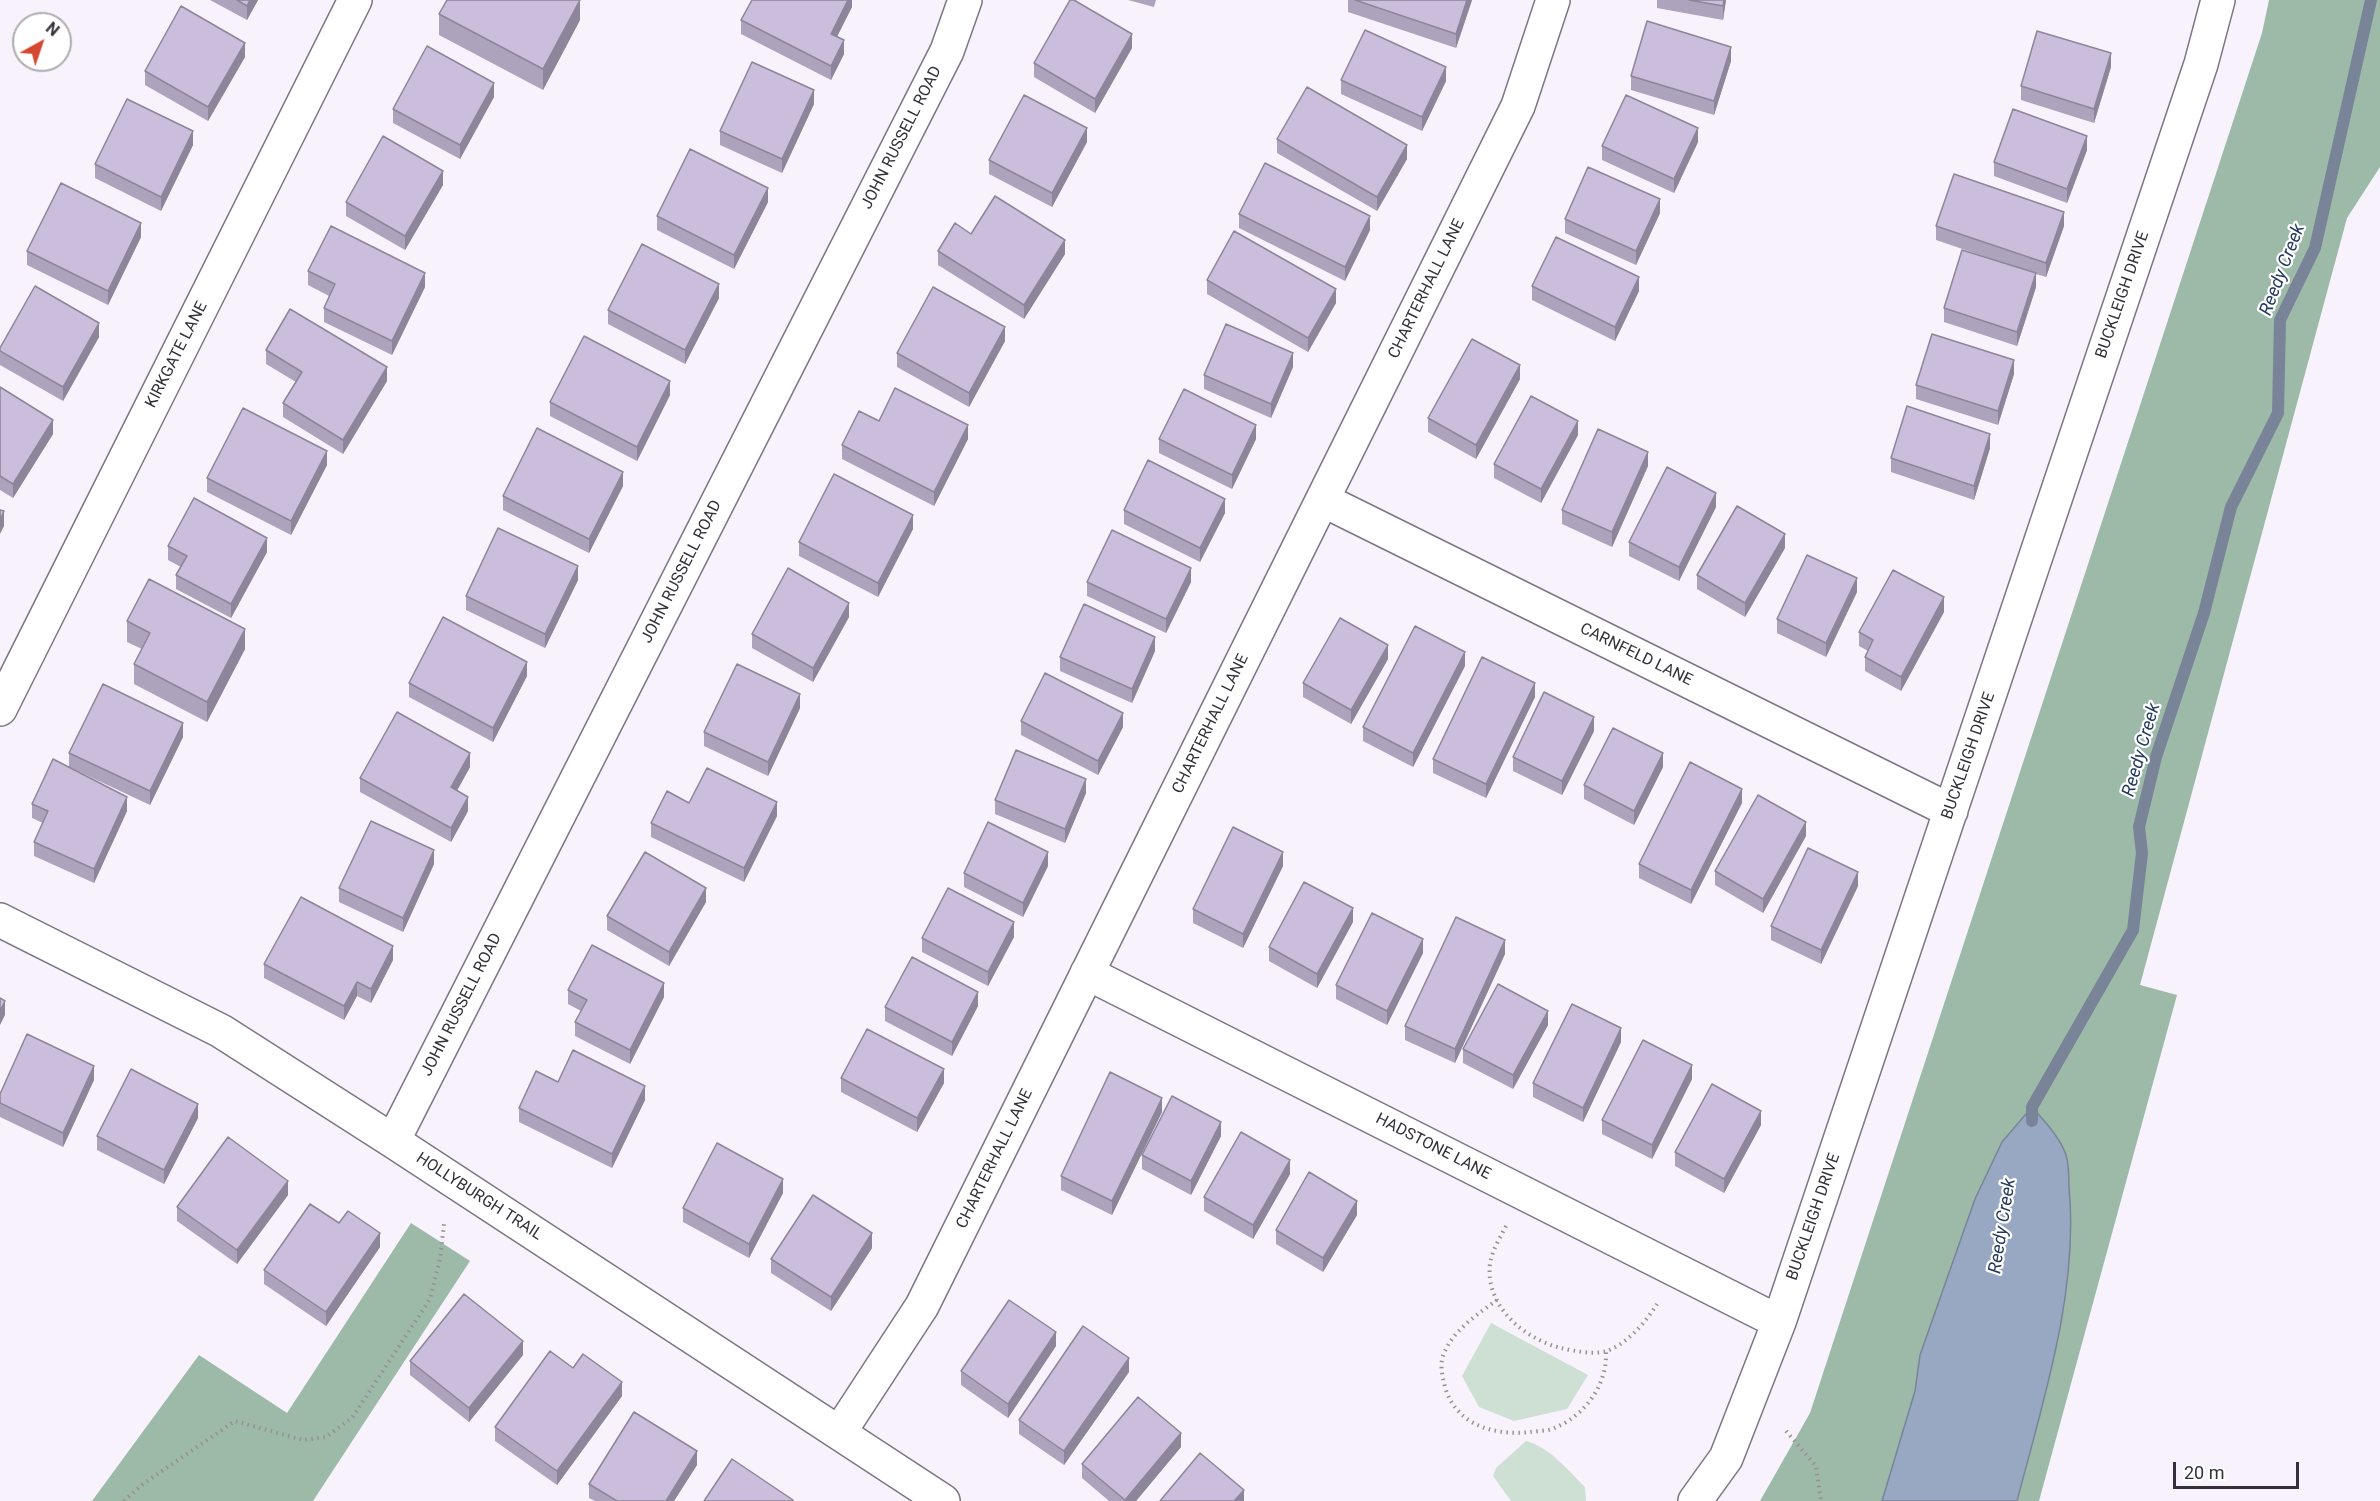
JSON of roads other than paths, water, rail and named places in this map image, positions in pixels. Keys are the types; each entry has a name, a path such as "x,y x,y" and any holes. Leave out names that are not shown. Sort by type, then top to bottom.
{"street":[{"name":"KIRKGATE LANE","path":"0,709 355,0"},
{"name":"JOHN RUSSELL ROAD","path":"393,1141 947,51 965,0"},
{"name":"CHARTERHALL LANE","path":"839,1433 922,1306 1518,106 1553,0"},
{"name":"BUCKLEIGH DRIVE","path":"1695,1501 1726,1458 1779,1322 2197,75 2217,0"},
{"name":"CARNFELD LANE","path":"1323,500 1950,811"},
{"name":"HOLLYBURGH TRAIL","path":"0,920 220,1031 393,1141 943,1501"},
{"name":"HADSTONE LANE","path":"1087,973 1779,1322"}],"water":[{"path":"2032,1107 2056,1136 2066,1155 2069,1171 2071,1226 2064,1306 2048,1385 2017,1501 1882,1501 1915,1391 1920,1355 1975,1199 2002,1142"}],"waterway":[{"name":"Reedy Creek","path":"2032,1121 2032,1107 2133,930 2142,853 2139,827 2156,757 2204,613 2231,507 2278,413 2280,320 2315,248 2371,0"}]}
